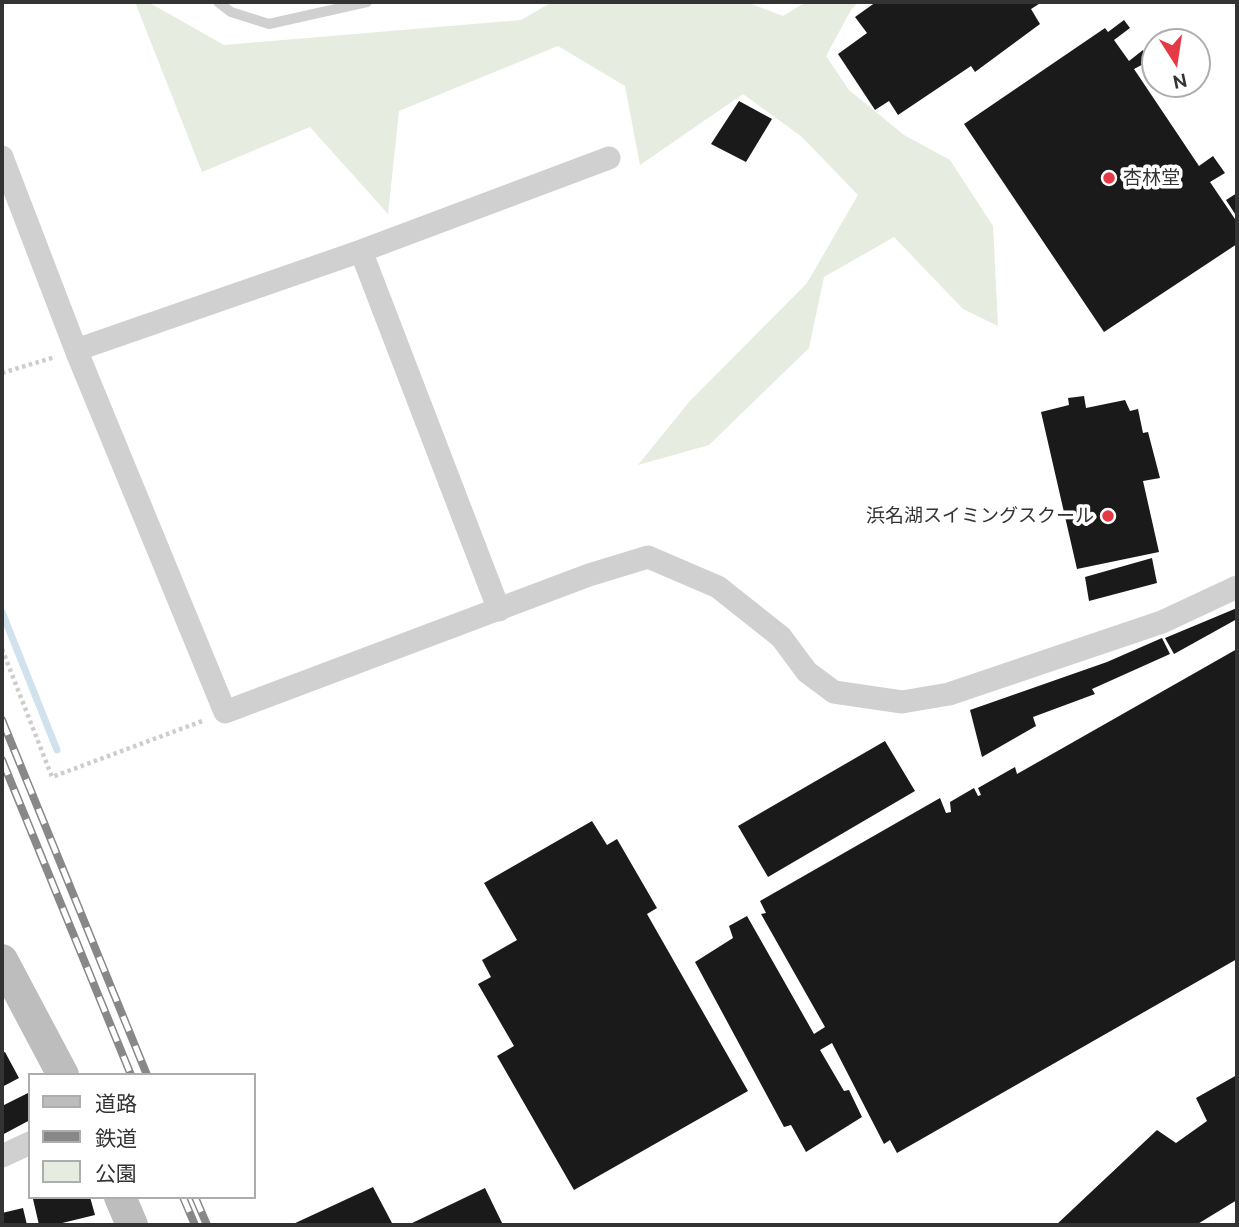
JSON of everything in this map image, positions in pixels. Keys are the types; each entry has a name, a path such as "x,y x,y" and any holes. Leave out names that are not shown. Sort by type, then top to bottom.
{"street":[{"path":"2,157 76,351 225,712 589,575 648,557 718,587 781,637 807,672 834,692 902,702 950,694 1162,622 1237,587"},
{"path":"76,351 361,251 608,158"},
{"path":"361,251 499,610"},
{"path":"2,960 62,1073"},
{"path":"2,1156 28,1144"}],"lane":[{"path":"218,2 231,12 269,24 329,6 367,2"}],"path":[{"path":"2,373 76,351"},
{"path":"2,649 52,777 225,712"}],"green space":[{"path":"135,2 148,2 224,45 521,20 552,2 746,2 783,16 806,2 858,2 826,56 849,90 904,135 950,160 993,226 998,326 963,309 894,237 824,277 809,348 709,445 638,465 689,402 807,283 858,195 802,137 743,94 640,165 625,86 558,46 399,111 388,214 310,127 202,172"}],"building":[{"path":"876,2 1042,2 1031,9 1040,24 975,72 971,66 898,115 889,101 875,110 838,54 867,33 855,17"},
{"name":"杏林堂","path":"1124,20 1130,28 1114,40 1129,61 1141,52 1141,65 1134,69 1141,79 1141,98 1153,98 1199,166 1213,156 1225,173 1210,182 1237,222 1237,244 1104,332 964,124 1105,28 1108,32"},
{"path":"739,101 772,119 746,162 711,144"},
{"path":"1237,193 1237,217 1226,200"},
{"name":"浜名湖スイミングスクール","path":"1084,396 1086,408 1125,400 1130,411 1138,409 1143,433 1148,432 1160,478 1143,481 1159,552 1077,569 1041,412 1069,405 1068,398"},
{"path":"1152,558 1157,583 1089,601 1085,577"},
{"path":"1237,608 1237,619 1174,654 1165,638"},
{"path":"1162,638 1170,654 1092,689 1095,694 1033,717 1036,726 982,757 970,710 1107,662"},
{"path":"1237,649 1237,959 897,1153 890,1140 884,1144 832,1043 820,1050 844,1091 849,1090 862,1117 806,1152 791,1125 784,1127 695,962 733,938 729,926 747,916 814,1034 825,1027 761,914 766,913 760,901 940,798 946,813 951,812 950,802 974,788 978,796 981,795 978,788 1015,767 1017,774"},
{"path":"885,741 915,791 768,877 738,826"},
{"path":"592,821 607,845 617,839 657,908 647,914 748,1091 574,1190 497,1056 514,1046 478,984 491,977 482,960 517,940 484,883"},
{"path":"5,1052 19,1078 2,1087 2,1053"},
{"path":"1237,1075 1237,1200 1196,1225 1056,1225 1157,1130 1176,1143 1207,1121 1196,1098"},
{"path":"28,1093 28,1121 2,1135 2,1106"},
{"path":"373,1187 393,1225 291,1225"},
{"path":"485,1188 503,1225 408,1225"},
{"path":"33,1199 91,1199 95,1215 54,1225 39,1225"},
{"path":"23,1208 27,1225 2,1225 2,1213"}],"waterway":[{"path":"2,612 57,750"}],"railway":[{"path":"2,720 146,1073"},
{"path":"2,760 130,1073"},
{"path":"184,1199 195,1225"},
{"path":"196,1199 207,1225"}],"place":[{"name":"杏林堂","path":"1109,178"},
{"name":"浜名湖スイミングスクール","path":"1108,516"}]}
